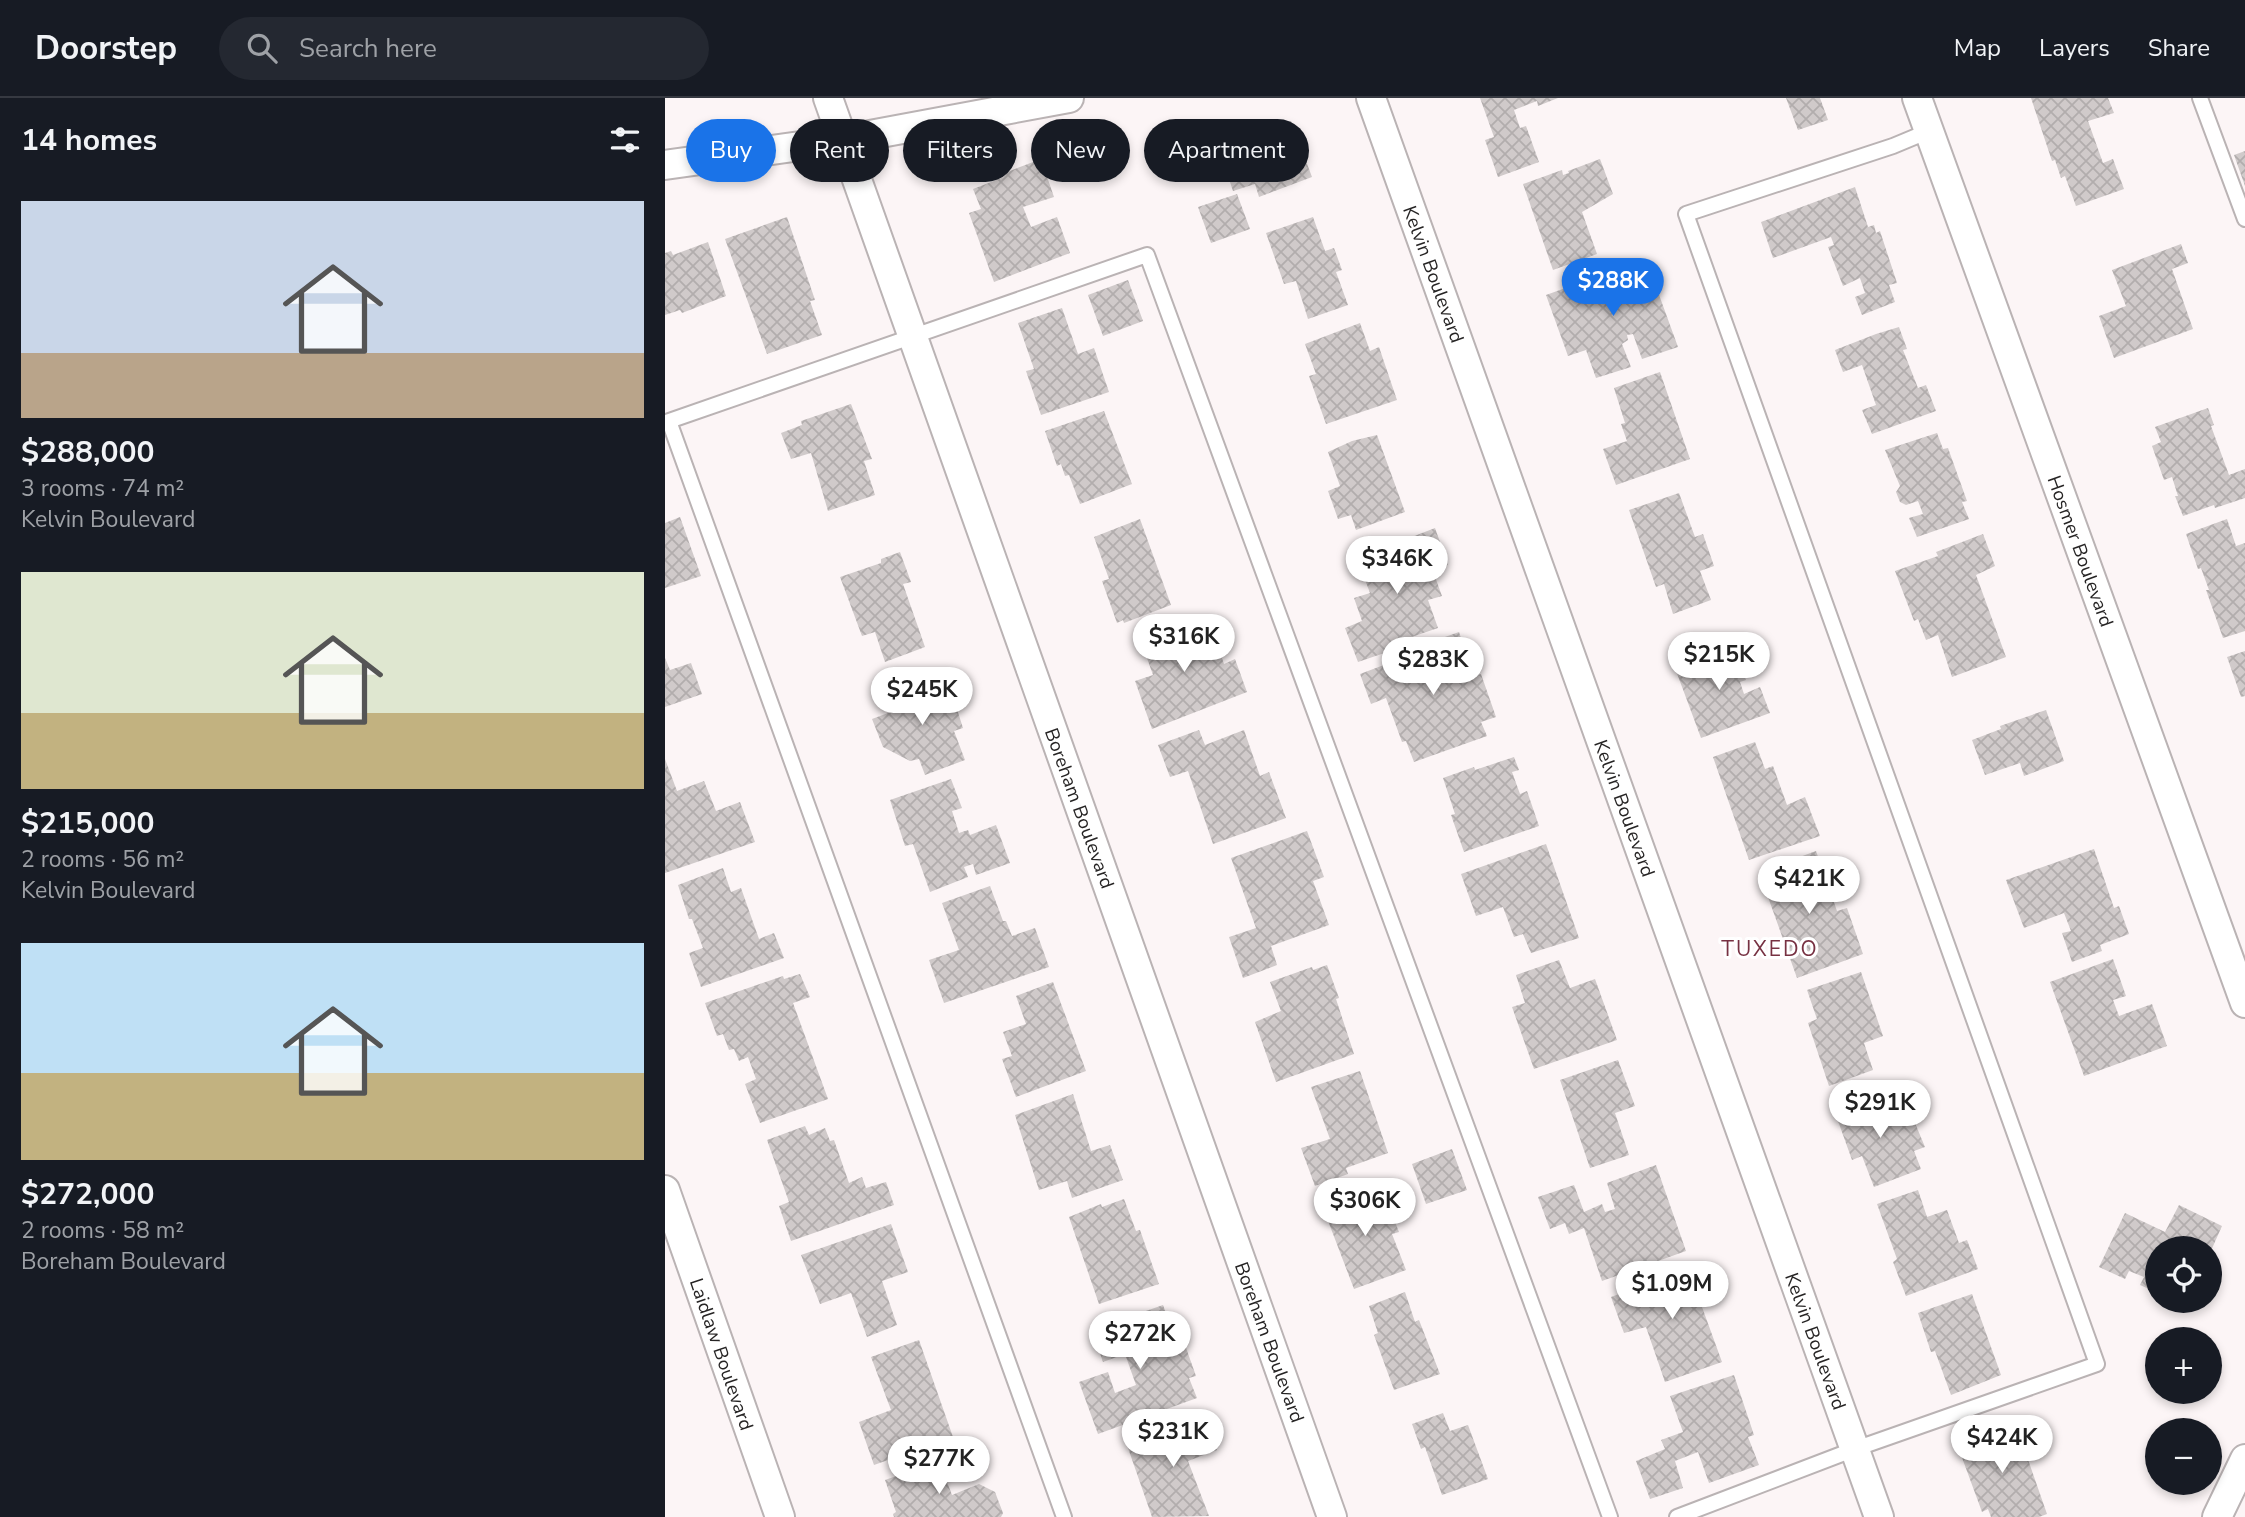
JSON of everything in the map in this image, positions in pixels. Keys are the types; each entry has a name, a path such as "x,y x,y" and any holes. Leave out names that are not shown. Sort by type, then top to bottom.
{"street":[{"name":"Boreham Boulevard","path":"828,98 836,119"},
{"path":"889,131 1069,98"},
{"name":"Kelvin Boulevard","path":"1371,98 1879,1517"},
{"name":"Hosmer Boulevard","path":"1917,98 2245,1003"},
{"path":"665,165 790,147"},
{"name":"Boreham Boulevard","path":"858,182 1332,1517"},
{"name":"Laidlaw Boulevard","path":"665,1191 780,1517"},
{"path":"2217,1517 2245,1459"}],"lane":[{"path":"2200,98 2245,219"},
{"path":"1677,1517 1855,1448 2097,1364 1686,214 1893,146 1929,131"},
{"path":"1064,1517 669,421 1147,255 1610,1517"}],"building":[{"path":"1480,98 1558,98 1538,106 1537,101 1514,110 1520,128 1526,126 1539,162 1498,177 1485,140 1494,137"},
{"path":"1786,98 1820,98 1828,120 1798,130"},
{"path":"2031,98 2108,98 2114,113 2088,121 2103,163 2113,159 2124,189 2076,206 2065,176 2061,178 2055,160 2052,161"},
{"path":"2245,151 2245,186 2234,155"},
{"path":"1600,159 1613,194 1582,212 1597,254 1553,270 1523,184 1562,170 1563,175"},
{"path":"1031,163 1031,182 1049,182 1054,197 1023,207 1031,227 1057,217 1070,253 994,282 969,213 981,209 973,189 991,182 1017,182 1017,168"},
{"path":"1230,182 1299,182 1259,197 1255,184 1233,191"},
{"path":"1855,187 1868,227 1874,225 1876,233 1880,231 1897,283 1889,285 1895,302 1862,315 1855,297 1865,293 1860,278 1843,286 1828,247 1834,245 1831,237 1773,258 1761,222"},
{"path":"1237,194 1250,229 1211,243 1198,207"},
{"path":"787,217 815,300 810,301 822,335 767,354 725,239"},
{"path":"1313,217 1325,251 1334,248 1342,270 1336,272 1348,305 1308,319 1296,281 1284,284 1266,233"},
{"path":"708,242 726,296 682,313 680,310 665,315 665,253 671,251 673,255"},
{"path":"2181,244 2188,263 2172,269 2193,329 2114,358 2099,316 2126,306 2112,270"},
{"path":"1646,259 1678,347 1642,359 1633,334 1627,335 1628,340 1622,344 1631,367 1596,378 1586,350 1568,356 1546,295"},
{"path":"1128,280 1143,321 1103,336 1088,295"},
{"path":"1062,308 1078,354 1094,348 1109,392 1041,415 1026,371 1034,369 1018,323"},
{"path":"1360,323 1370,351 1379,347 1397,400 1326,424 1309,376 1316,374 1305,344"},
{"path":"1899,327 1907,349 1903,350 1918,388 1926,385 1936,411 1872,434 1862,410 1876,405 1862,365 1843,372 1835,350"},
{"path":"1660,372 1690,459 1616,485 1603,449 1627,441 1621,424 1625,423 1614,388"},
{"path":"851,404 872,459 864,461 875,495 828,511 811,453 791,459 781,433 802,425 801,421"},
{"path":"2208,408 2214,425 2211,426 2229,475 2245,469 2245,498 2183,516 2175,496 2178,496 2172,477 2164,480 2152,446 2161,442 2155,427"},
{"path":"1104,411 1132,484 1080,504 1069,475 1065,476 1061,464 1057,466 1045,431"},
{"path":"1937,433 1943,449 1948,448 1967,501 1962,502 1969,519 1917,537 1909,518 1923,514 1918,501 1906,505 1900,502 1896,492 1900,486 1885,450"},
{"path":"1377,435 1405,512 1356,530 1351,515 1338,519 1328,491 1340,486 1328,452 1352,441"},
{"path":"1679,493 1695,537 1703,534 1714,566 1700,571 1711,600 1673,614 1664,584 1656,587 1629,510"},
{"path":"680,517 701,576 665,588 665,523"},
{"path":"1140,519 1171,605 1124,623 1123,620 1117,623 1102,581 1109,579 1094,537"},
{"path":"2227,519 2236,546 2245,543 2245,631 2223,638 2206,590 2209,590 2201,568 2198,569 2186,534"},
{"path":"1435,528 1448,565 1423,573 1425,577 1434,574 1442,596 1428,600 1438,628 1397,642 1399,648 1358,662 1345,628 1362,621 1354,598 1370,593 1358,561 1400,546 1399,542"},
{"path":"1983,534 1995,566 1976,575 2006,657 1952,677 1938,635 1926,640 1918,619 1914,621 1895,571 1938,556 1936,552"},
{"path":"900,552 911,582 903,584 925,647 885,662 875,632 862,636 840,577 881,563 881,559"},
{"path":"1174,620 1176,623 1185,620 1193,642 1214,635 1224,664 1235,659 1247,692 1152,729 1135,681 1153,675 1138,633"},
{"path":"1459,632 1478,675 1481,674 1496,717 1481,722 1487,736 1414,762 1406,741 1402,742 1386,698 1371,704 1360,674 1413,654 1411,649"},
{"path":"1732,644 1746,680 1740,682 1744,694 1760,687 1770,713 1701,738 1675,668 1681,666 1680,663"},
{"path":"2245,651 2245,696 2241,697 2227,657"},
{"path":"665,658 670,670 691,663 702,694 665,707"},
{"path":"936,676 947,706 955,703 963,728 954,731 965,760 925,775 919,759 910,761 883,747 872,719 896,710 890,692"},
{"path":"2046,710 2064,761 2024,776 2020,763 1985,775 1972,740 2001,729 2000,726"},
{"path":"1199,730 1205,745 1244,730 1260,776 1269,772 1286,818 1213,844 1188,771 1170,777 1158,745"},
{"path":"1755,742 1765,769 1773,766 1787,805 1805,797 1820,836 1749,860 1713,757"},
{"path":"1514,757 1519,770 1512,772 1520,794 1527,791 1539,826 1464,852 1451,815 1455,814 1443,778"},
{"path":"665,759 677,791 704,781 716,811 740,802 755,842 665,873"},
{"path":"951,779 962,808 952,811 959,833 968,830 970,835 996,825 1010,863 976,875 973,864 964,867 968,877 930,892 913,844 905,846 890,800"},
{"path":"1307,831 1324,877 1313,881 1329,925 1271,946 1277,965 1243,978 1229,937 1256,928 1231,858"},
{"path":"1546,844 1579,938 1531,953 1523,934 1514,937 1503,907 1476,916 1461,874"},
{"path":"2094,849 2114,908 2119,906 2129,934 2100,945 2102,951 2072,962 2062,933 2071,931 2064,913 2024,928 2006,880"},
{"path":"1816,851 1837,911 1847,908 1863,954 1797,978 1759,872"},
{"path":"723,868 731,892 741,888 759,939 774,933 784,958 701,987 689,953 703,948 692,919 689,919 678,885"},
{"path":"990,886 1003,921 1006,921 1012,936 1035,928 1049,967 944,1003 929,960 959,950 942,903"},
{"path":"2113,959 2126,996 2113,1000 2119,1016 2152,1004 2167,1046 2084,1076 2050,982"},
{"path":"1559,960 1570,988 1595,979 1617,1040 1534,1069 1512,1007 1525,1003 1516,975"},
{"path":"1327,965 1354,1054 1276,1082 1255,1022 1281,1011 1270,982 1312,967 1313,970"},
{"path":"1861,972 1883,1036 1864,1043 1873,1070 1829,1086 1808,1023 1817,1019 1807,990"},
{"path":"800,974 810,997 793,1003 828,1099 760,1123 745,1084 756,1079 748,1057 739,1061 734,1049 729,1050 723,1034 717,1036 705,1003 783,976 784,979"},
{"path":"1053,982 1086,1071 1016,1097 1002,1059 1012,1056 1003,1032 1026,1024 1016,996"},
{"path":"1618,1060 1635,1106 1615,1113 1629,1155 1590,1168 1560,1080"},
{"path":"1360,1071 1388,1153 1346,1168 1348,1174 1315,1186 1301,1148 1330,1139 1311,1087"},
{"path":"1073,1094 1091,1151 1110,1145 1123,1180 1072,1198 1067,1181 1039,1190 1015,1115"},
{"path":"1871,1094 1880,1120 1910,1111 1925,1147 1914,1151 1921,1169 1874,1187 1862,1156 1852,1160 1833,1107"},
{"path":"805,1126 809,1135 825,1128 830,1141 834,1140 849,1183 862,1177 866,1188 886,1182 894,1205 791,1241 779,1206 789,1202 767,1140"},
{"path":"1452,1149 1467,1190 1426,1204 1412,1164"},
{"path":"1656,1165 1686,1251 1602,1281 1584,1228 1569,1234 1565,1223 1550,1229 1538,1197 1574,1185 1584,1212 1602,1204 1605,1212 1615,1209 1607,1183"},
{"path":"1372,1187 1382,1215 1391,1212 1399,1232 1392,1234 1406,1270 1354,1289 1322,1205"},
{"path":"1918,1190 1927,1217 1947,1210 1959,1243 1967,1240 1978,1269 1906,1296 1893,1262 1897,1259 1877,1204"},
{"path":"1124,1199 1136,1231 1140,1230 1159,1284 1099,1304 1069,1217 1101,1204 1102,1207"},
{"path":"2179,1205 2222,1226 2218,1236 2145,1236 2145,1287 2140,1285 2144,1277 2129,1271 2125,1279 2099,1267 2125,1213 2165,1232"},
{"path":"891,1224 908,1272 882,1281 897,1325 867,1337 851,1293 820,1304 801,1255"},
{"path":"1698,1265 1712,1303 1702,1307 1722,1362 1665,1382 1646,1327 1624,1333 1611,1297"},
{"path":"1405,1292 1415,1322 1419,1320 1440,1374 1394,1390 1374,1335 1378,1333 1369,1306"},
{"path":"1972,1294 2001,1375 1951,1395 1935,1351 1931,1352 1918,1313"},
{"path":"1163,1305 1179,1348 1185,1345 1196,1376 1189,1378 1197,1398 1098,1434 1079,1382 1108,1372 1115,1393 1136,1385 1125,1354 1103,1362 1092,1330"},
{"path":"919,1340 953,1437 874,1465 859,1422 891,1410 871,1357"},
{"path":"1734,1375 1754,1435 1748,1437 1759,1465 1709,1483 1698,1452 1675,1461 1683,1488 1650,1499 1636,1461 1665,1449 1661,1440 1683,1432 1670,1396"},
{"path":"1443,1413 1450,1431 1468,1425 1488,1479 1442,1495 1425,1447 1421,1449 1412,1424"},
{"path":"1203,1415 1217,1450 1188,1461 1209,1516 1152,1517 1128,1448"},
{"path":"2012,1417 2017,1429 2002,1435 2008,1454 2024,1448 2047,1514 2039,1517 1991,1517 1988,1509 1982,1512 1957,1444 1995,1430 1992,1424"},
{"path":"939,1461 952,1495 979,1484 995,1492 1003,1513 1001,1517 894,1517 896,1512 885,1480"}],"district":[{"name":"TUXEDO","path":"1770,949"}]}
